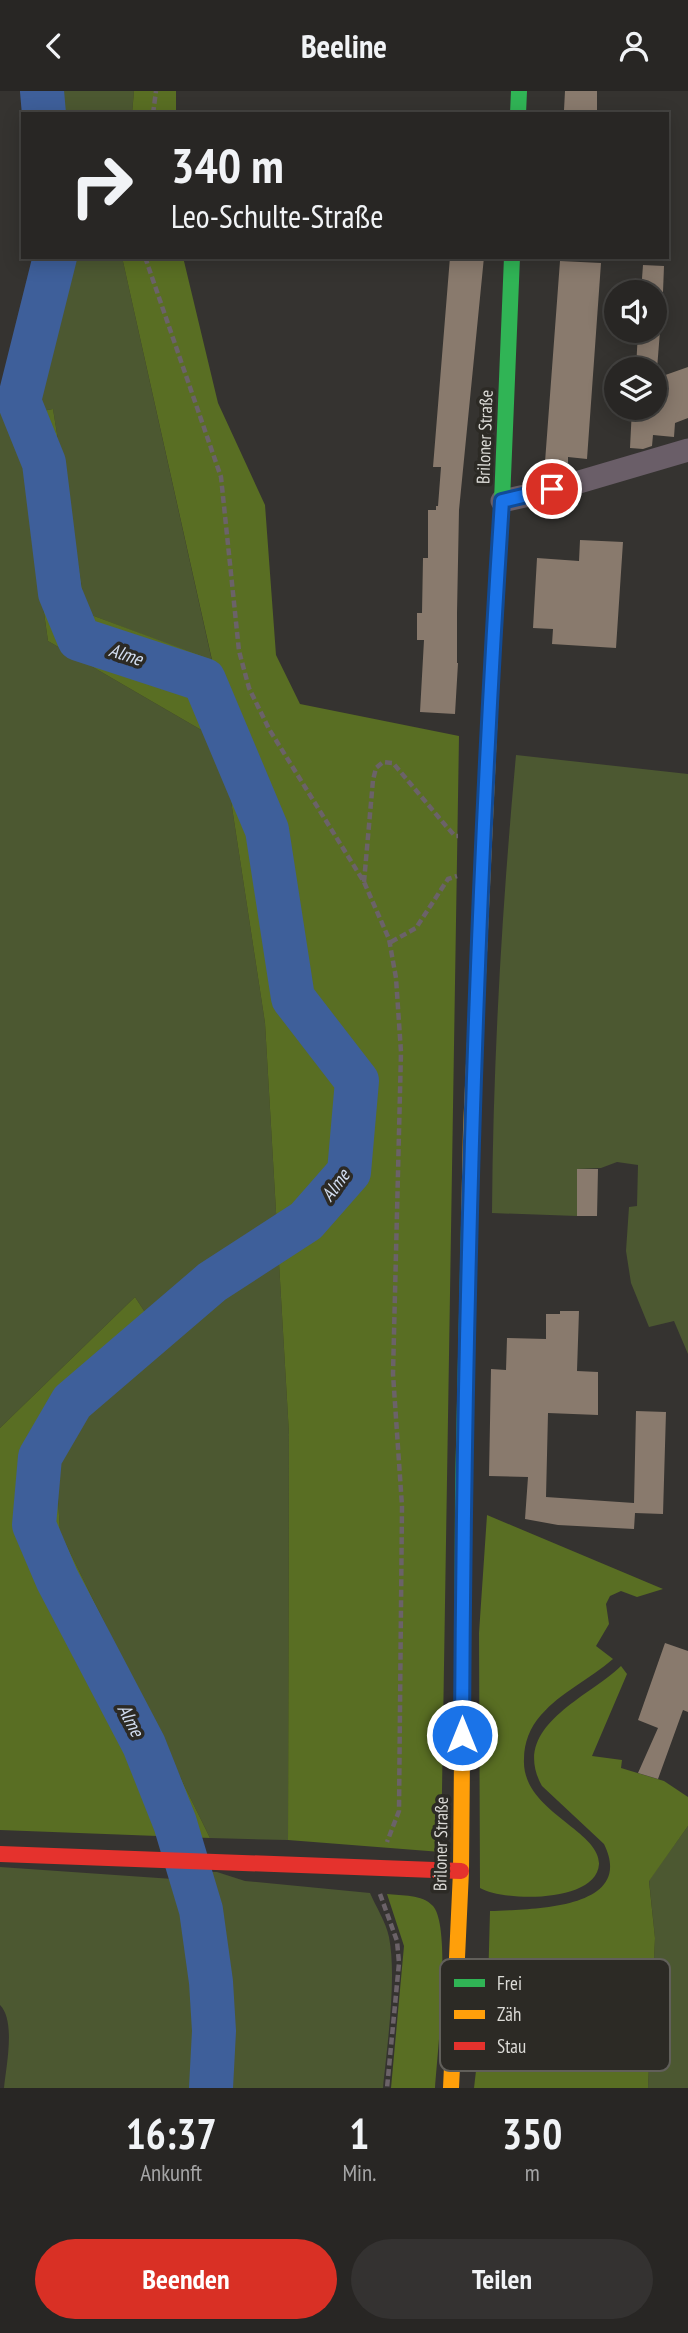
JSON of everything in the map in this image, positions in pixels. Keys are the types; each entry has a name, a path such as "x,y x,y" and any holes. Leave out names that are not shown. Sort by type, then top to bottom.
{"main road":[{"path":"518,112 519,91"},
{"name":"Briloner Straße","path":"457,1959 461,1871 464,1447 471,1130 512,259"},
{"path":"0,1854 461,1871"}],"street":[{"path":"502,501 688,450"}],"path":[{"path":"153,112 156,91"},
{"path":"146,259 221,477 239,651 249,688 268,729 364,882 390,939 396,978 401,1052 393,1374 402,1506 400,1811 386,1843 389,1869"},
{"path":"364,882 373,780 376,768 383,762 393,763 455,836 484,837"},
{"path":"391,942 416,928 448,879"},
{"path":"368,1868 389,1914 397,1941 397,1988 387,2088"}],"green space":[{"path":"53,91 134,91 132,112 56,112"},
{"path":"134,91 176,91 176,112 132,112"},
{"path":"68,259 122,259 212,661 86,613 53,409 11,417 21,450 48,641 222,742 265,1023 289,1434 288,1840 210,1838 60,1532 56,1465 88,1411 165,1343 135,1297 0,1428 0,410 36,404"},
{"path":"122,259 183,259 218,403 265,505 276,655 300,704 459,736 441,1852 288,1840 289,1434 265,1023 222,742 48,641 21,450 11,417 53,409 86,613 212,660"},
{"path":"516,755 688,774 688,1354 674,1321 649,1327 631,1283 626,1251 629,1207 637,1206 638,1165 617,1162 601,1168 578,1169 577,1216 492,1213 499,984"},
{"path":"135,1297 165,1343 88,1411 56,1465 60,1532 210,1838 0,1830 0,1428"},
{"path":"487,1515 663,1589 637,1597 621,1591 610,1596 606,1604 609,1624 596,1646 613,1659 549,1707 534,1725 526,1741 526,1777 535,1793 587,1841 596,1852 599,1864 594,1877 583,1886 548,1896 508,1896 480,1888 479,1633"},
{"path":"621,1666 627,1674 592,1756 622,1760 621,1768 664,1781 688,1797 688,1826 649,1881 655,1938 654,1959 489,1959 490,1911 551,1907 573,1902 592,1894 605,1882 610,1866 604,1844 542,1786 535,1765 536,1747 544,1731 573,1702"},
{"path":"688,1826 688,2088 648,2088 649,2071 670,2071 670,1959 654,1959 655,1938 649,1880"},
{"path":"0,1867 173,1879 191,1983 195,2088 4,2088 9,2033 5,2012 0,2005"},
{"path":"210,1872 245,1881 370,1893 386,1926 391,1954 390,2012 383,2088 227,2088 234,2051 234,2007 225,1933"},
{"path":"387,1894 423,1899 433,1906 439,1919 443,1959 440,1959 440,2022 435,2088 391,2088 404,1946"},
{"path":"476,2071 649,2071 648,2088 474,2088"}],"building":[{"path":"565,91 597,91 597,111 564,110"},
{"path":"450,259 484,259 459,510 455,714 420,712 424,640 417,640 417,613 422,613 423,558 428,558 428,510 436,510 438,506 441,467 433,467"},
{"path":"560,261 601,263 587,459 568,457 568,463 545,462"},
{"path":"643,265 664,266 663,280 642,280"},
{"path":"637,343 659,343 658,357 637,357"},
{"path":"688,367 688,418 675,423 674,437 653,435 652,446 643,449 630,448 631,420 667,420 667,374"},
{"path":"580,540 623,542 616,648 552,644 553,629 533,628 537,558 579,561"},
{"path":"577,1169 598,1169 597,1216 577,1216"},
{"path":"560,1311 579,1311 577,1371 598,1372 598,1415 548,1413 546,1497 634,1503 636,1411 666,1412 663,1514 635,1513 634,1529 558,1525 525,1519 528,1477 489,1476 491,1369 506,1370 507,1338 546,1339 546,1314 560,1314"},
{"path":"665,1643 688,1651 688,1712 683,1710 658,1779 638,1773 658,1728 638,1720"}],"waterway":[{"name":"Alme","path":"42,91 44,112"},
{"name":"Alme","path":"54,259 19,401 44,463 60,593 79,639 204,680 267,830 293,998 357,1081 349,1172 306,1221 212,1282 72,1402 40,1457 34,1525 57,1579 144,1745 175,1823 201,1910 211,1982 214,2031 211,2088"}],"traffic: fast":[{"path":"518,112 519,91"},
{"path":"492,665 512,259"},
{"path":"462,1756 463,1489 469,1225"}],"traffic: slow":[{"path":"469,1225 492,665"},
{"path":"457,1959 462,1756"},
{"path":"451,2088 452,2071"}],"traffic: jam":[{"path":"0,1854 461,1871"}],"route":[{"path":"462,1735 463,1489 471,1130 487,742 502,501 552,489"}]}
